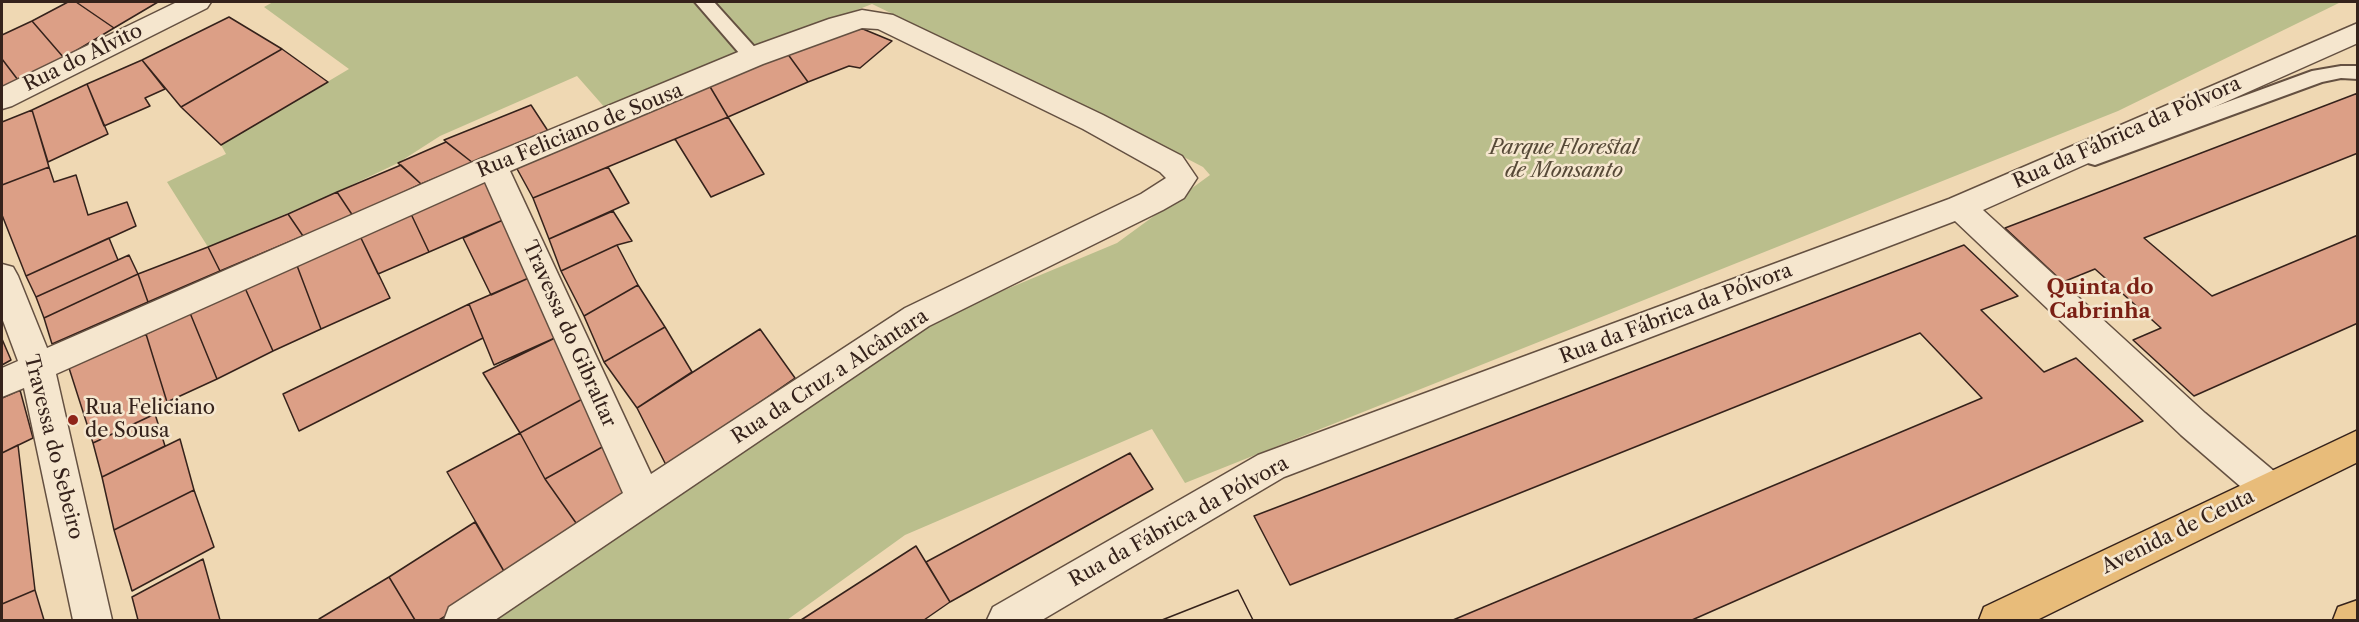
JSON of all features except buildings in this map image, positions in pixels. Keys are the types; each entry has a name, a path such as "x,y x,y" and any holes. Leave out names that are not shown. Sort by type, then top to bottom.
{"highway":[{"name":"Avenida de Ceuta","path":"1998,621 2358,445"},
{"path":"2352,621 2358,618"}],"street":[{"name":"Rua do Alvito","path":"2,99 198,2"},
{"name":"Rua Feliciano de Sousa","path":"2,383 493,166 753,57 839,25 862,19 883,21 1093,122 1157,156"},
{"name":"Rua da Fábrica da Pólvora","path":"1007,621 1271,466 1960,207 2358,32"},
{"name":"Rua da Cruz a Alcântara","path":"463,621 917,317 1099,230 1173,190 1180,182 1180,174 1157,156"},
{"name":"Travessa do Gibraltar","path":"493,166 645,501"},
{"path":"1960,207 2193,424 2268,488"},
{"name":"Travessa do Sebeiro","path":"2,276 37,367 92,621"}],"lane":[{"path":"704,2 753,57"},
{"path":"1960,207 2319,76 2340,72 2358,73"}],"green space":[{"name":"Parque Florestal de Monsanto","path":"273,2 2341,2 2118,111 1185,483 1152,429 905,535 787,620 475,620 659,504 904,332 1117,243 1210,175 1203,167 1103,115 872,4 606,109 577,76 440,136 398,163 337,192 208,247 167,182 226,154 221,145 349,69 264,7"}],"place":[{"name":"Rua Feliciano de Sousa","path":"73,420"}],"district":[{"name":"Quinta do Cabrinha","path":"2100,300"}]}
